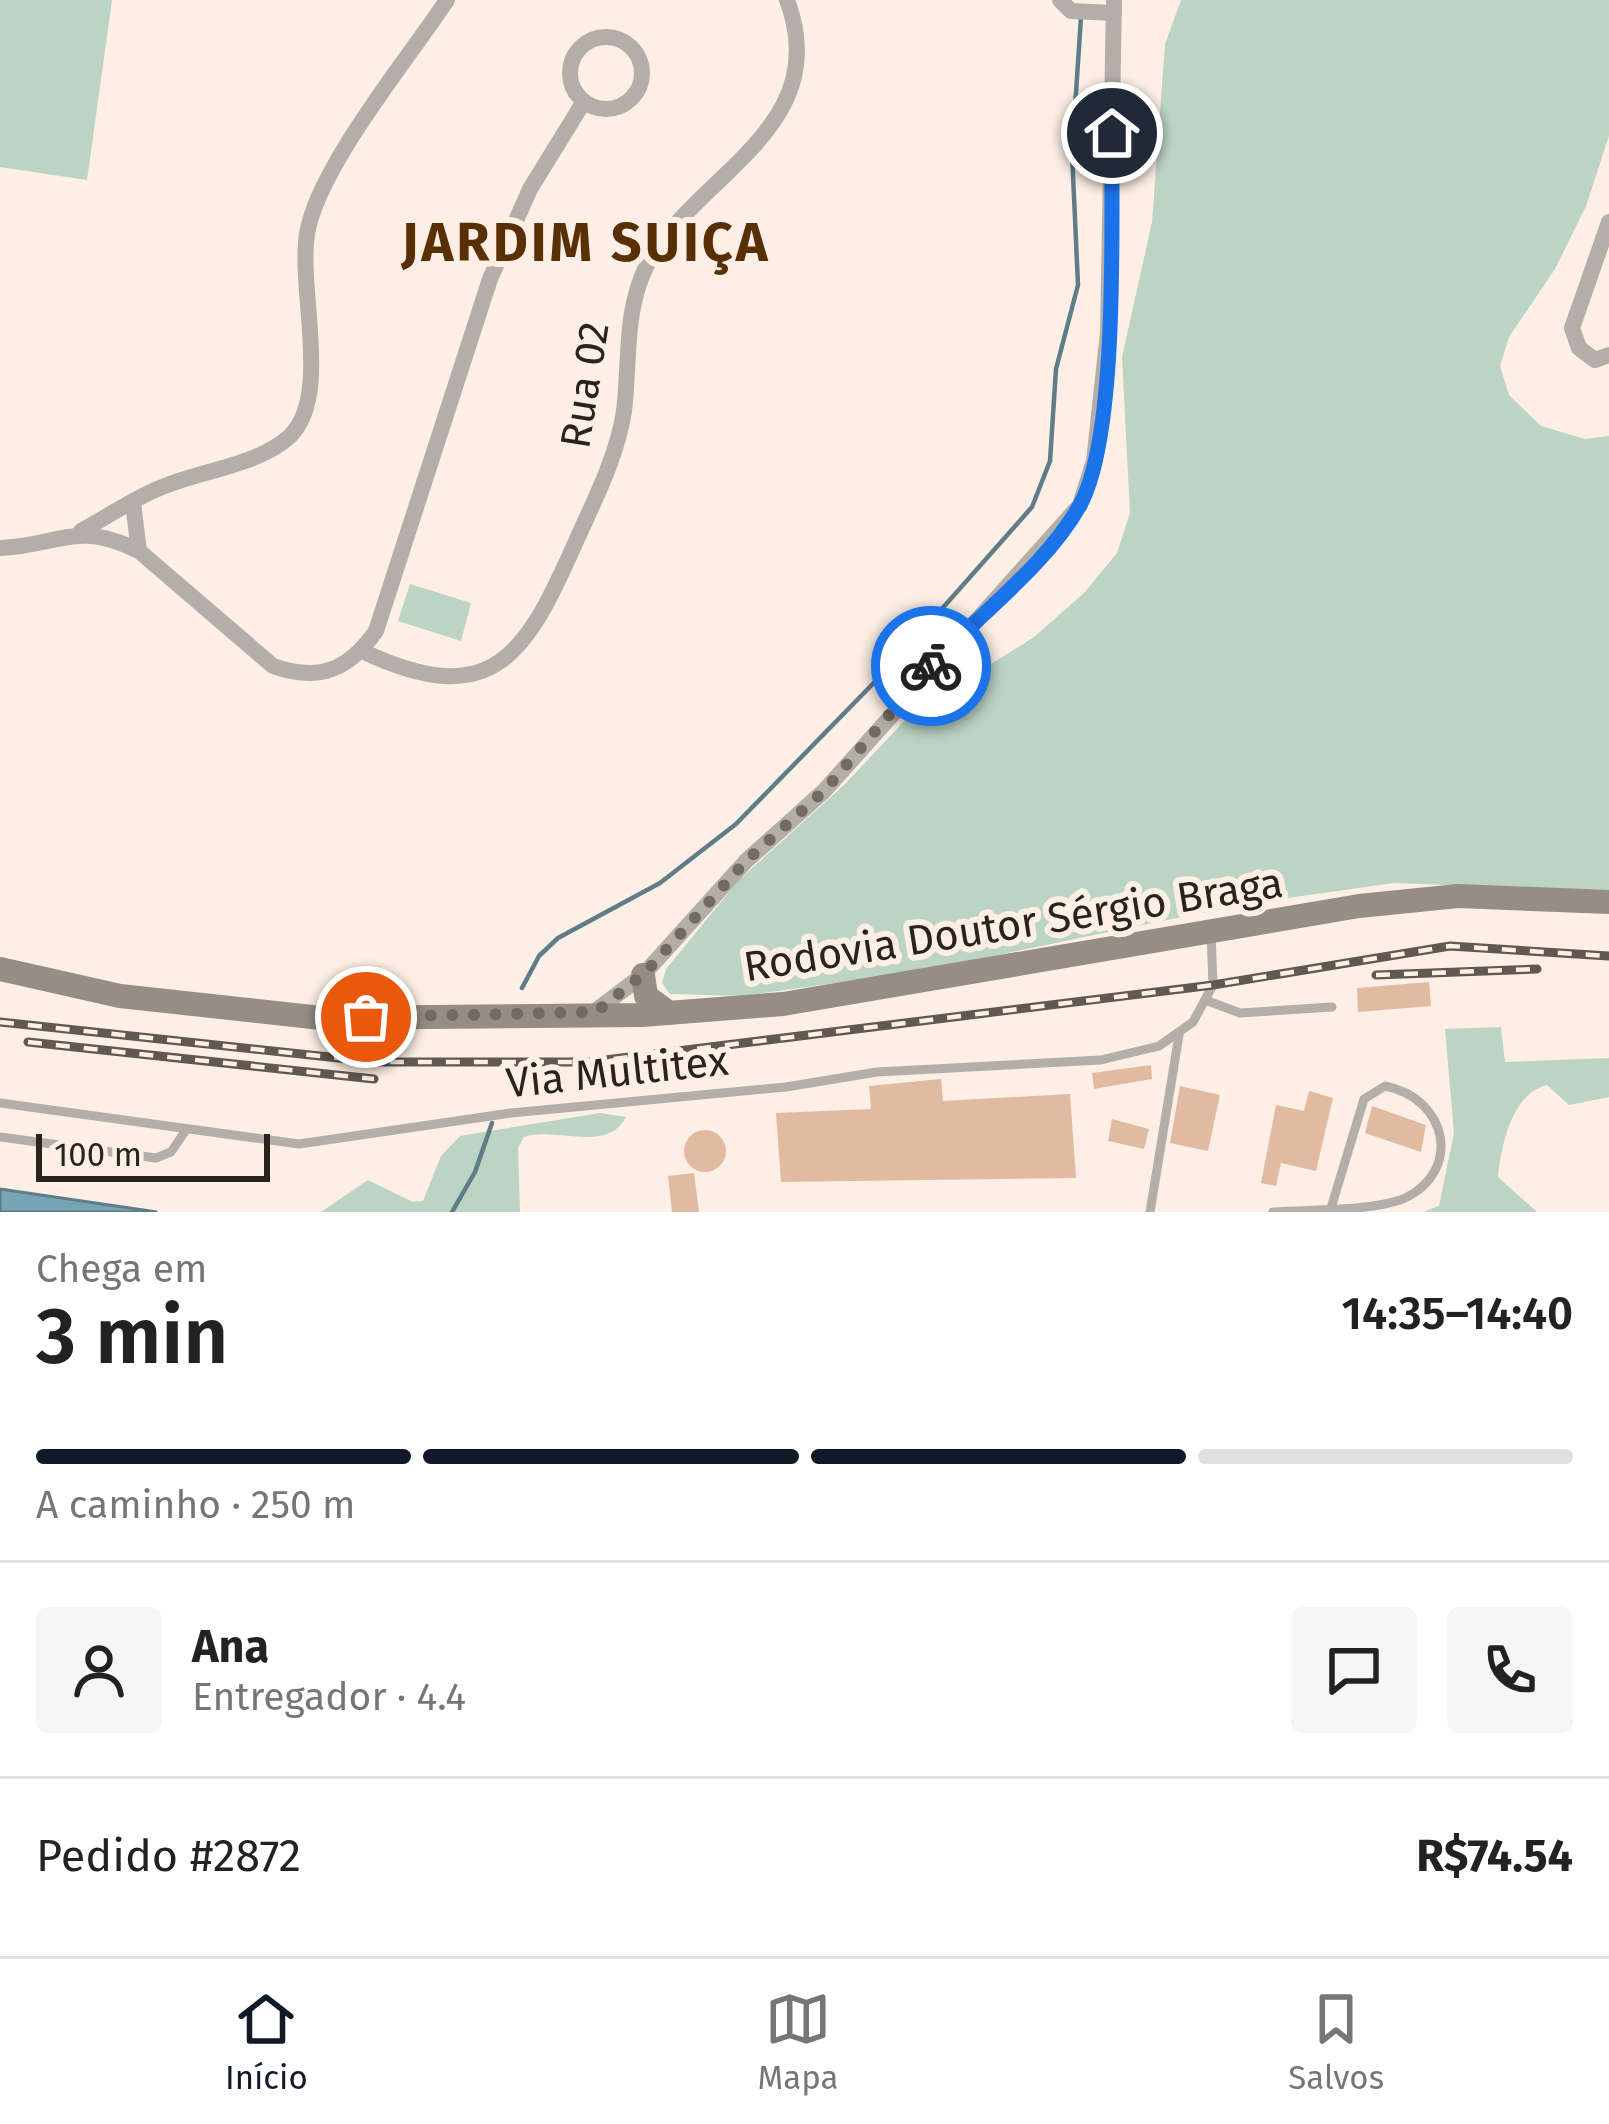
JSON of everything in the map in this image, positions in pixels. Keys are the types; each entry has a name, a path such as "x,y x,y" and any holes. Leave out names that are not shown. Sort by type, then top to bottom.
{"main road":[{"name":"Rodovia Doutor Sérgio Braga","path":"0,969 215,1009 321,1018 669,1013 783,1004 1415,899 1609,902"},
{"path":"643,975 649,1001 669,1013"},
{"path":"0,981 72,986"}],"street":[{"path":"0,548 81,531 164,486 262,453 289,437 305,415 312,388 303,293 308,226 323,186 447,0"},
{"name":"Rua 02","path":"362,651 422,674 451,677 490,668 517,651 541,621 613,458 623,412 634,297 648,263 674,229 752,154 776,118 794,73 793,16 787,0"},
{"path":"589,1015 643,975 746,861 824,791 1080,505 1094,461 1108,332 1114,6 1066,5"},
{"path":"589,40 624,41 643,71 636,94 617,108 583,104 571,81 573,57 589,40"},
{"path":"81,531 140,551 273,666 299,675 323,675 362,651 376,631 490,278 530,189 583,104"},
{"path":"1609,222 1572,328 1586,356 1595,360 1609,355"},
{"path":"133,503 140,551"}],"lane":[{"path":"1150,1212 1179,1035 1208,1001 1213,985 1211,933"},
{"path":"1208,1001 1240,1013 1332,1007"},
{"name":"Via Multitex","path":"0,1103 299,1144 511,1113 786,1088 877,1072 1118,1058 1179,1035"},
{"path":"1273,1212 1331,1208 1393,1202 1427,1180 1441,1137 1424,1103 1385,1087 1364,1099 1331,1208"},
{"path":"0,1137 156,1158 171,1151 186,1130"}],"green space":[{"path":"0,0 112,0 87,180 0,167"},
{"path":"1181,0 1609,0 1609,136 1586,206 1555,269 1509,337 1500,366 1509,395 1541,426 1585,439 1609,436 1609,891 1394,883 1239,905 921,971 742,996 670,994 662,983 666,969 739,880 845,784 909,716 1034,637 1084,593 1117,553 1130,513 1122,357 1152,222 1165,44"},
{"path":"410,584 471,603 461,641 398,621"},
{"path":"1501,1027 1505,1062 1609,1058 1609,1097 1569,1105 1547,1085 1517,1109 1498,1177 1537,1212 1423,1212 1439,1206 1454,1133 1445,1029"},
{"path":"600,1113 626,1117 617,1128 594,1137 524,1137 518,1148 520,1212 321,1212 368,1180 413,1202 423,1201 441,1156 460,1136"}],"water":[{"path":"0,1189 157,1212 0,1212"}],"building":[{"path":"1429,982 1431,1006 1358,1012 1357,988"},
{"path":"1151,1065 1152,1079 1094,1089 1092,1073"},
{"path":"941,1079 943,1101 1070,1094 1076,1178 781,1182 776,1113 871,1109 869,1086"},
{"path":"1180,1086 1220,1095 1208,1151 1170,1143"},
{"path":"1309,1091 1333,1098 1316,1171 1281,1163 1276,1186 1261,1183 1276,1105 1304,1111"},
{"path":"1372,1106 1426,1125 1421,1152 1365,1133"},
{"path":"1112,1119 1149,1129 1144,1149 1108,1141"},
{"path":"705,1130 720,1136 726,1151 720,1166 705,1172 690,1166 684,1151 690,1136"},
{"path":"694,1173 699,1212 672,1212 668,1176"}],"waterway":[{"path":"522,988 539,956 558,938 660,883 736,824 901,655 1032,507 1050,461 1056,369 1078,285 1072,153 1081,17"},
{"path":"452,1212 475,1172 492,1123"}],"railway":[{"path":"0,1022 376,1062 589,1062 1213,985 1450,946 1609,956"},
{"path":"1376,975 1537,969"},
{"path":"28,1042 374,1079"}],"way so far":[{"path":"366,1017 596,1012 646,972 746,861 824,791 931,666"}],"district":[{"name":"JARDIM SUIÇA","path":"586,242"}],"route":[{"path":"931,666 1050,544 1087,489 1099,432 1108,332 1112,133"}]}
